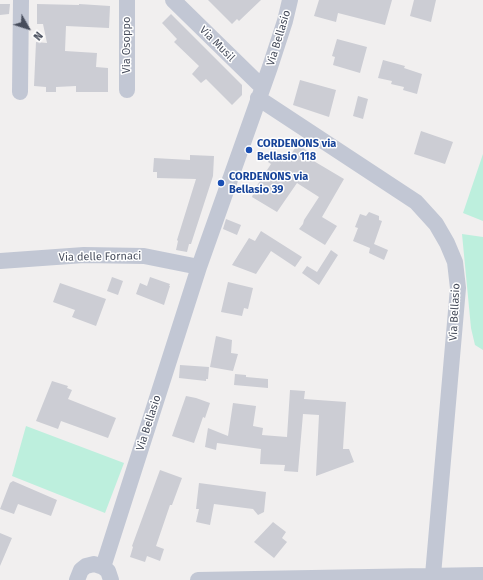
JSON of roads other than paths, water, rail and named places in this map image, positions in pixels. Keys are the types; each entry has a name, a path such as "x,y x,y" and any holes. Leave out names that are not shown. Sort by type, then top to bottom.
{"street":[{"path":"20,92 21,0"},
{"name":"Via Osoppo","path":"127,0 127,90"},
{"name":"Via Musil","path":"173,0 260,93"},
{"name":"Via Bellasio","path":"107,573 199,267 286,21 290,0"},
{"name":"Via Bellasio","path":"260,93 416,202 436,224 447,243 455,262 458,288 433,575"},
{"name":"Via delle Fornaci","path":"0,261 84,255 144,256 199,267"},
{"path":"77,580 81,570 86,566 94,564 107,573"},
{"path":"198,580 483,575"}],"place":[{"name":"CORDENONS via Bellasio 118","path":"249,150"},
{"name":"CORDENONS via Bellasio 39","path":"221,183"}]}
